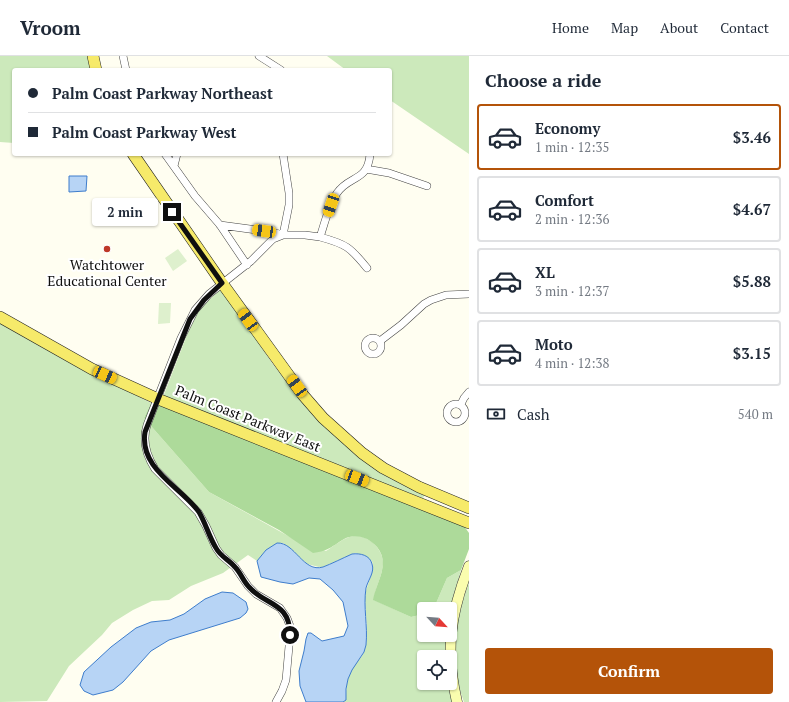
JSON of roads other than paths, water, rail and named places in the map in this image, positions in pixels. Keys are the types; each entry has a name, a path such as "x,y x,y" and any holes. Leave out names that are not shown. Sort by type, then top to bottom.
{"main road":[{"path":"93,56 96,68"},
{"path":"134,156 222,283 303,396 331,426 362,453 383,468 419,487 469,508"},
{"name":"Palm Coast Parkway East","path":"0,317 92,369 158,399 469,523"}],"street":[{"path":"123,56 126,68"},
{"path":"259,56 278,68"},
{"path":"166,156 195,196 220,225 247,265"},
{"path":"174,166 176,156"},
{"path":"283,156 289,193 289,205 283,235"},
{"path":"320,237 331,205 338,191 347,183 361,176 366,169 369,156"},
{"path":"366,169 389,173 427,186"},
{"path":"220,225 272,232 283,235 320,237 336,241 347,246 367,268"},
{"path":"276,702 284,686 290,629 285,614 276,605 256,594 248,586 235,567 221,555 198,512 155,469 148,457 144,437 147,425 192,314 222,283 247,265 273,239 283,235"},
{"path":"380,341 401,325 421,306 431,300 446,295 469,294"},
{"path":"461,404 469,392"},
{"path":"457,702 451,668 451,637 458,594 469,566"}],"water":[{"path":"69,176 87,176 86,191 69,192"},
{"path":"277,543 289,547 304,562 316,568 323,567 352,554 364,555 371,561 373,570 365,595 366,645 364,652 348,679 346,700 343,702 306,702 300,686 299,671 308,633 311,633 322,641 344,636 348,626 343,602 333,590 320,579 309,578 293,584 261,577 257,561 266,550"},
{"path":"222,592 233,593 246,602 248,609 246,613 240,618 169,640 151,651 123,682 113,690 93,695 84,691 80,685 84,672 111,647 136,628 151,622 170,620 184,614 205,599"}],"place":[{"name":"Watchtower Educational Center","path":"107,249"}]}
